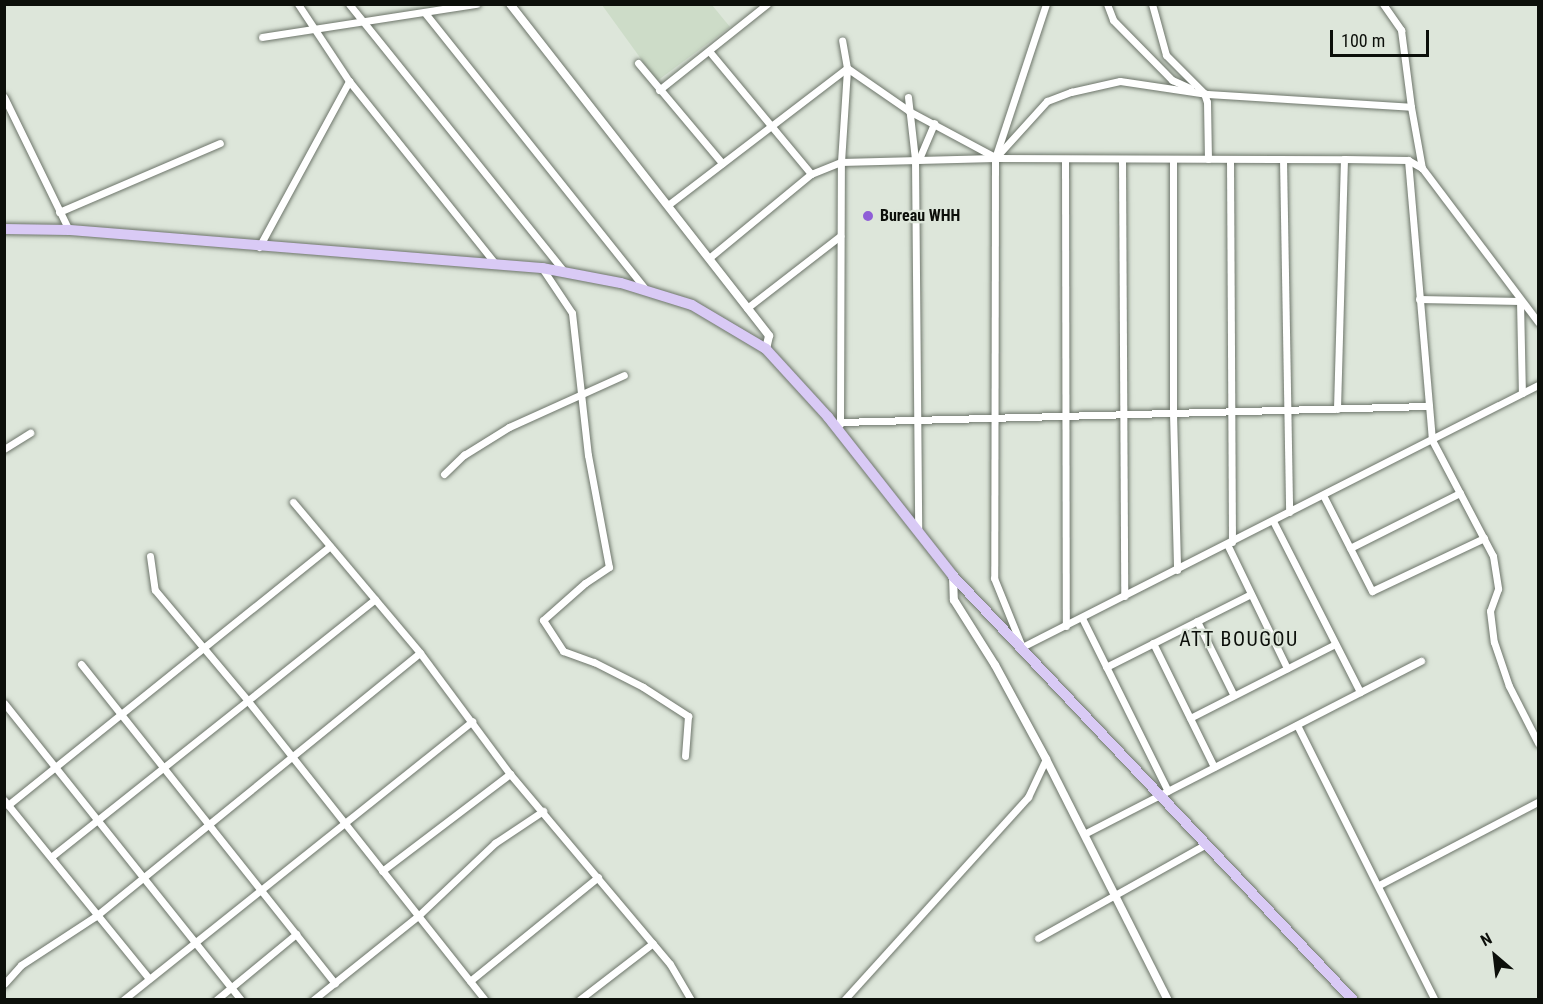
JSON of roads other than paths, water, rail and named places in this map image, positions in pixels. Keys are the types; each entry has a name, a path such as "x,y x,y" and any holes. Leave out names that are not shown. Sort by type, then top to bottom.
{"main road":[{"path":"4,229 69,230 563,270 692,305 766,349 840,427 953,576 1164,793 1206,844 1353,999"}],"street":[{"path":"298,4 350,81 495,263"},
{"path":"349,4 563,270"},
{"path":"262,38 476,4"},
{"path":"510,4 769,336 766,349"},
{"path":"658,90 767,4"},
{"path":"1046,4 995,158 994,578 1022,647 1538,386"},
{"path":"1107,4 1113,20 1172,80 1204,93"},
{"path":"1152,4 1166,55 1204,93 1207,102 1208,159"},
{"path":"1383,4 1401,30 1422,168"},
{"path":"425,13 646,291"},
{"path":"842,40 846,68 841,162 840,427 917,420 1429,406"},
{"path":"709,51 811,174"},
{"path":"638,63 658,90 722,163"},
{"path":"668,205 846,68"},
{"path":"846,68 909,111 995,158"},
{"path":"259,247 350,81"},
{"path":"995,158 1047,101 1071,92 1120,81 1204,93 1411,107"},
{"path":"4,97 69,230"},
{"path":"908,97 917,159 918,531"},
{"path":"917,159 934,123"},
{"path":"59,212 220,143"},
{"path":"709,258 811,174 841,162 995,158 1408,160 1422,168 1520,301 1539,322"},
{"path":"1065,159 1066,626"},
{"path":"1122,159 1124,596"},
{"path":"1173,159 1173,413 1177,570"},
{"path":"1230,159 1229,543 1287,668"},
{"path":"1283,159 1289,512"},
{"path":"1337,409 1344,159"},
{"path":"1408,160 1432,440 1493,556 1498,589 1490,611 1494,642 1509,686 1539,743"},
{"path":"747,308 840,236"},
{"path":"542,268 572,313 580,396 593,489 609,567 585,583 543,620 563,651 594,662 643,687 688,716 685,756"},
{"path":"1419,299 1520,301"},
{"path":"1520,301 1522,393"},
{"path":"444,474 464,455 509,427 580,396 584,391 624,375"},
{"path":"4,448 30,434"},
{"path":"1350,548 1460,493"},
{"path":"1323,495 1372,591 1484,538"},
{"path":"293,502 420,653 510,774 670,964 691,999"},
{"path":"1273,521 1360,692"},
{"path":"147,977 6,803 56,767 330,546"},
{"path":"150,556 155,590 248,701 485,999"},
{"path":"953,576 954,600 995,665 1046,759 1168,999"},
{"path":"1106,667 1251,594"},
{"path":"51,857 375,598"},
{"path":"1082,618 1164,793"},
{"path":"1197,621 1233,694"},
{"path":"1153,643 1214,767"},
{"path":"1190,718 1233,694 1335,644"},
{"path":"4,984 21,966 96,916 420,653"},
{"path":"1084,834 1421,661"},
{"path":"81,664 334,983"},
{"path":"4,703 195,944 242,999"},
{"path":"123,999 147,977 195,944 472,721"},
{"path":"1297,725 1436,999"},
{"path":"844,999 1028,797 1046,759"},
{"path":"382,871 510,774"},
{"path":"1379,885 1539,802"},
{"path":"313,999 419,915 495,843 543,812"},
{"path":"1038,938 1206,844"},
{"path":"470,981 598,877"},
{"path":"216,999 296,934"},
{"path":"579,999 653,944"}],"place":[{"name":"Bureau WHH","path":"868,216"}],"district":[{"name":"ATT BOUGOU","path":"1239,639"}]}
